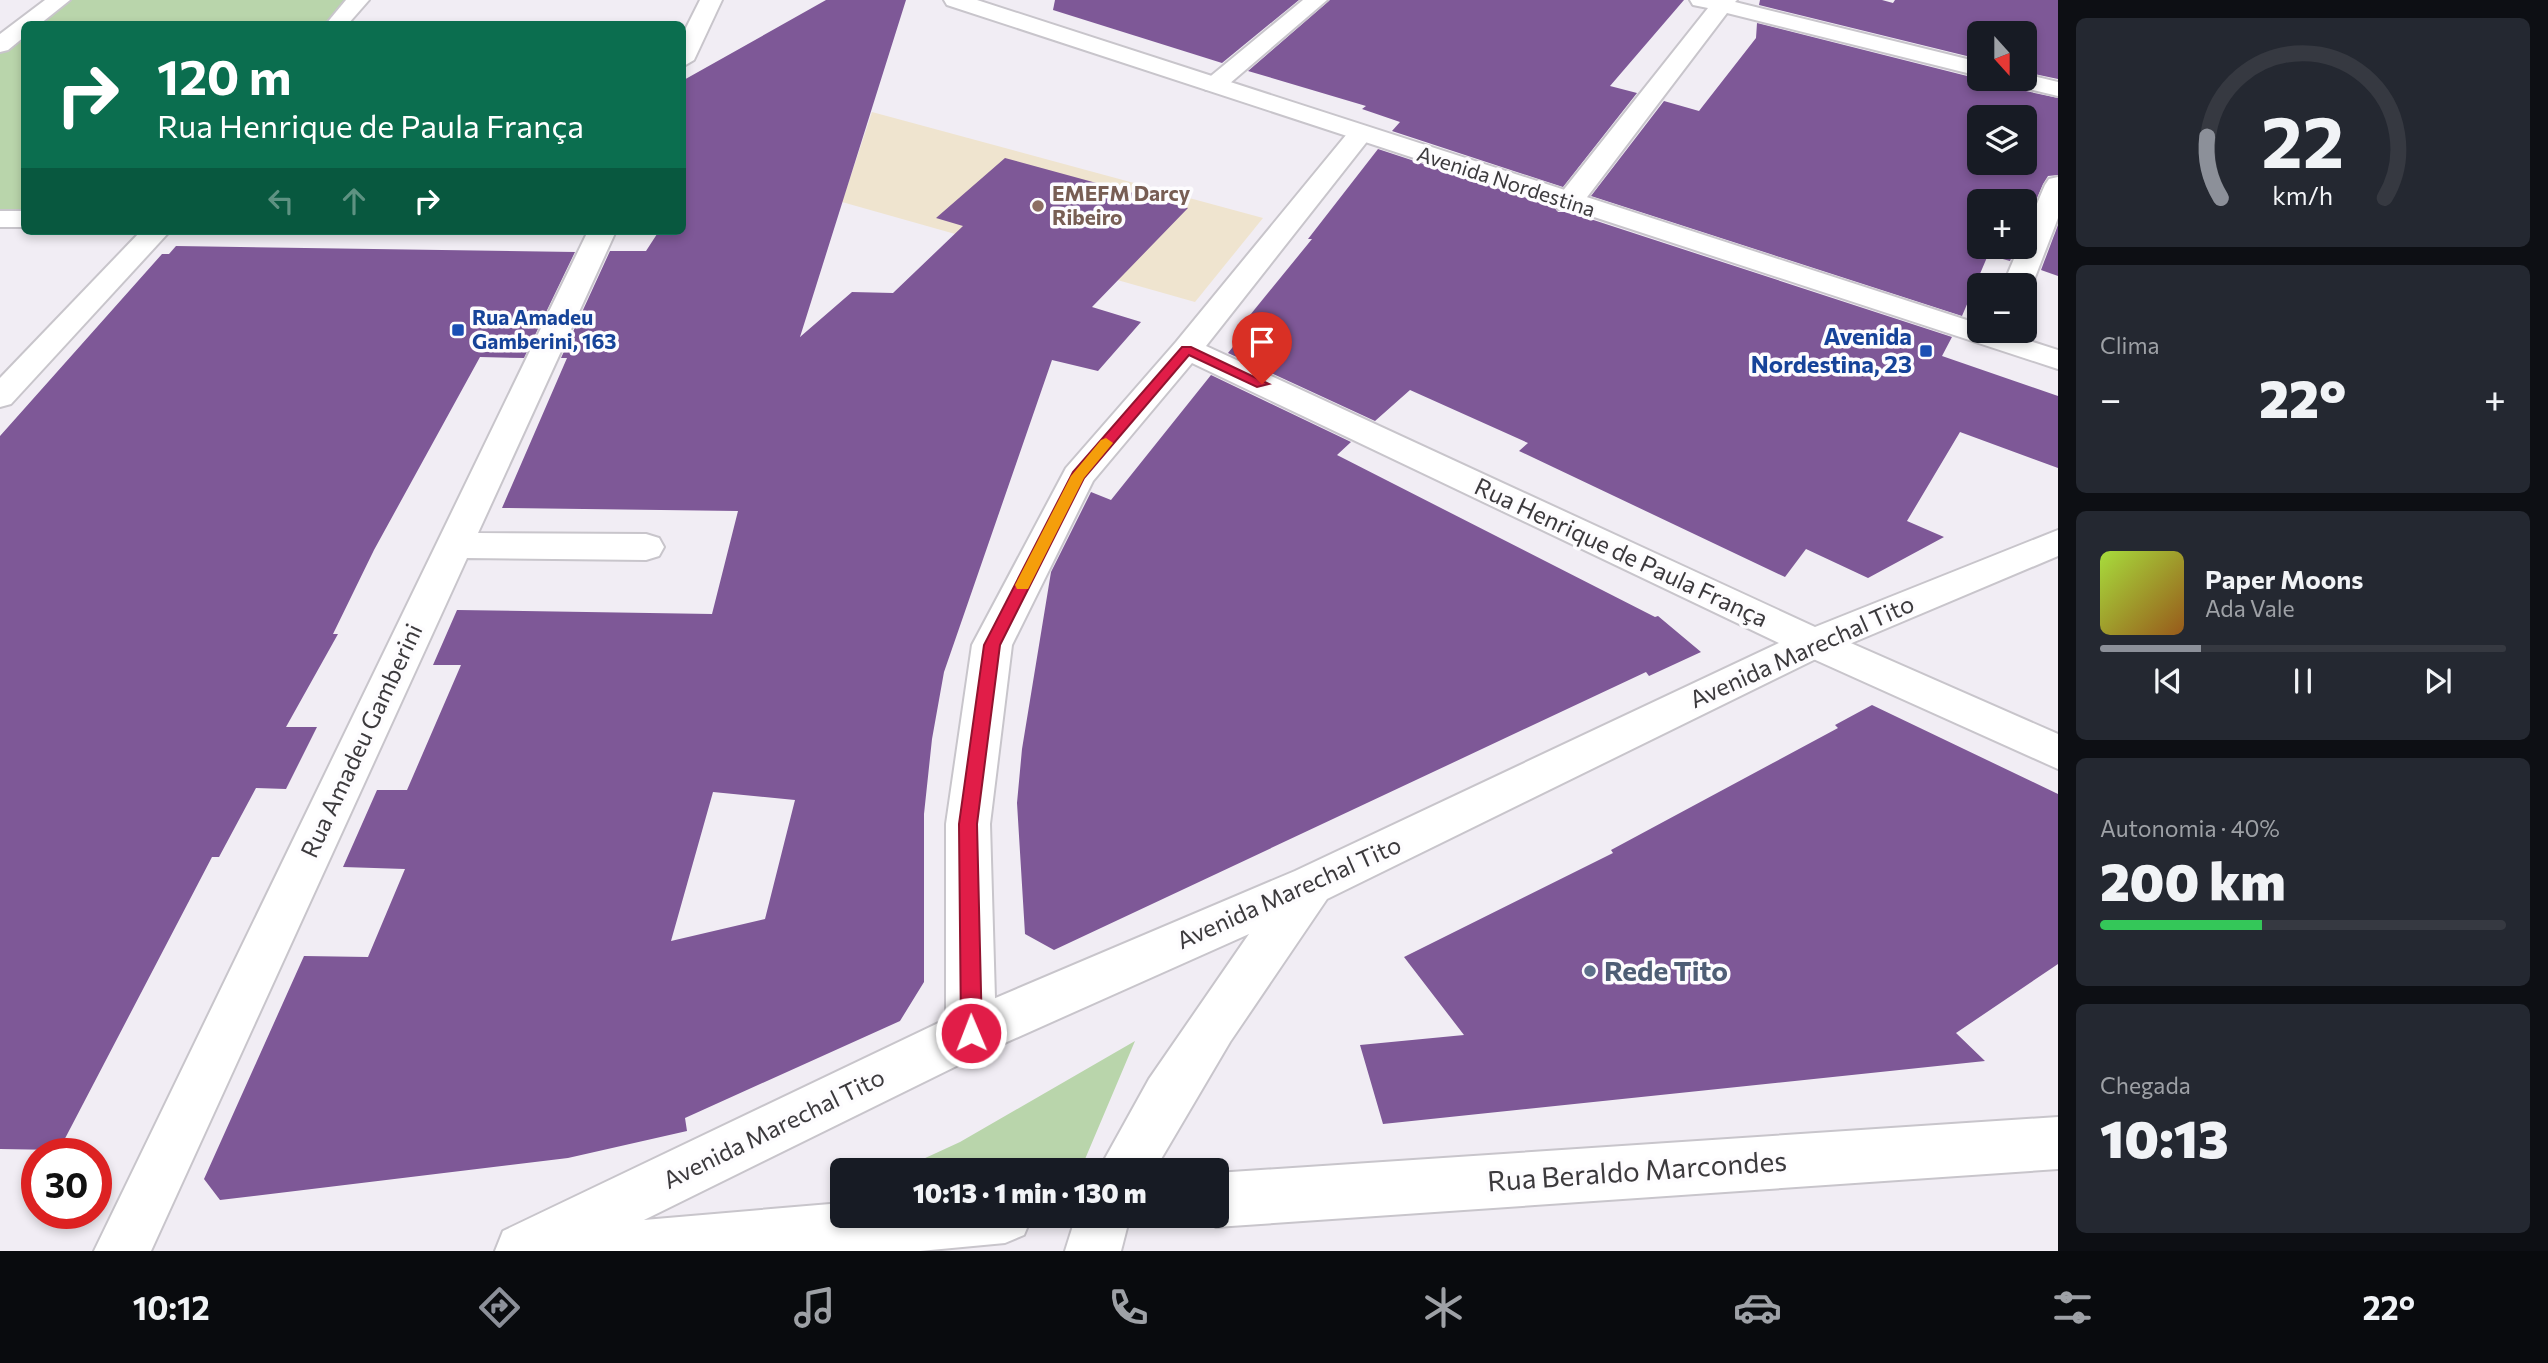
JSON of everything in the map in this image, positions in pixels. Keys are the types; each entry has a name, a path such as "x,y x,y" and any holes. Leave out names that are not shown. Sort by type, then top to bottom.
{"street":[{"path":"31,21 59,0"},
{"path":"340,21 359,0"},
{"path":"686,52 711,0"},
{"path":"1214,85 1316,0"},
{"name":"Avenida Nordestina","path":"963,1 1568,203 1967,327"},
{"path":"1568,203 1716,2 1967,66"},
{"path":"0,45 21,29"},
{"path":"2037,84 2058,89"},
{"path":"971,1033 968,824 992,645 1078,476 1187,349 1360,134"},
{"path":"2022,273 2058,185"},
{"path":"0,219 21,219"},
{"path":"0,397 152,235"},
{"name":"Rua Amadeu Gamberini","path":"122,1251 600,235"},
{"name":"Avenida Nordestina","path":"2014,343 2058,360"},
{"name":"Rua Henrique de Paula França","path":"1187,349 1814,643 2058,752"},
{"name":"Avenida Marechal Tito","path":"523,1251 971,1033 1311,885 1814,643 2058,542"},
{"path":"454,545 646,547"},
{"path":"1132,1158 1154,1116 1228,1000 1311,885"},
{"name":"Rua Beraldo Marcondes","path":"1229,1199 2058,1143"},
{"path":"612,1251 870,1228"},
{"path":"1093,1251 1100,1228"}],"shaded area":[{"name":"EMEFM Darcy Ribeiro","path":"872,112 1263,218 1195,302 842,202"}],"green space":[{"path":"63,0 356,0 338,21 35,21"},
{"path":"21,31 21,221 0,221 0,48"},
{"path":"1135,1041 1086,1158 925,1158 960,1142"}],"building":[{"path":"826,0 906,0 800,337 852,292 893,293 963,226 936,218 1005,158 1188,208 1092,307 1141,322 1098,371 1052,360 944,672 932,739 924,814 924,982 900,1021 685,1118 687,1131 568,1158 220,1200 204,1179 304,956 368,957 405,869 343,867 377,790 407,790 461,665 433,665 457,610 712,614 738,511 502,508 567,358 561,358 610,251 646,251 656,235 686,235 686,79","holes":["713,792 795,800 765,919 671,941"]},
{"path":"1055,0 1299,0 1222,63 1053,10"},
{"path":"1330,0 1684,0 1610,86 1637,93 1563,187 1392,131 1400,122 1362,109 1366,106 1248,71"},
{"path":"1760,0 1882,0 1893,3 1895,0 2058,0 2058,79 2037,75 2037,21 1967,21 1967,56 1759,5"},
{"path":"1757,23 1967,76 1967,91 2026,91 2058,98 2058,175 2048,176 2037,198 2037,189 1967,189 1967,259 1986,259 1980,273 1967,273 1967,304 1962,316 1591,196 1664,101 1699,111 1756,38"},
{"path":"1378,149 1554,207 1558,212 1569,212 1952,337 1942,356 2058,396 2058,468 1960,432 1907,521 1944,537 1868,578 1806,549 1785,577 1519,451 1528,443 1410,390 1375,421 1228,353 1240,338 1233,336 1312,239 1308,239"},
{"path":"2058,225 2058,276 2041,270"},
{"path":"176,246 575,252 524,358 480,357 374,550 333,634 338,634 286,727 317,727 286,789 256,788 219,857 212,857 65,1138 21,1138 21,1149 0,1149 0,436 162,254 169,254"},
{"path":"1211,375 1351,442 1337,455 1655,617 1658,616 1701,652 1649,676 1646,672 1054,950 1025,934 1017,803 1022,749 1051,572 1091,492 1111,500"},
{"path":"1872,705 2058,794 2058,964 1956,1033 1985,1061 1383,1124 1360,1045 1464,1035 1404,957 1613,853 1611,850 1838,728 1835,725"}],"slow traffic":[{"path":"1022,585 1078,476 1106,443"}],"place":[{"name":"EMEFM Darcy Ribeiro","path":"1038,206"},
{"name":"Rua Amadeu Gamberini, 163","path":"458,330"},
{"name":"Avenida Nordestina, 23","path":"1926,351"},
{"name":"Rede Tito","path":"1590,971"}],"route":[{"path":"971,1033 968,824 992,645 1078,476 1187,349 1262,384"}]}
